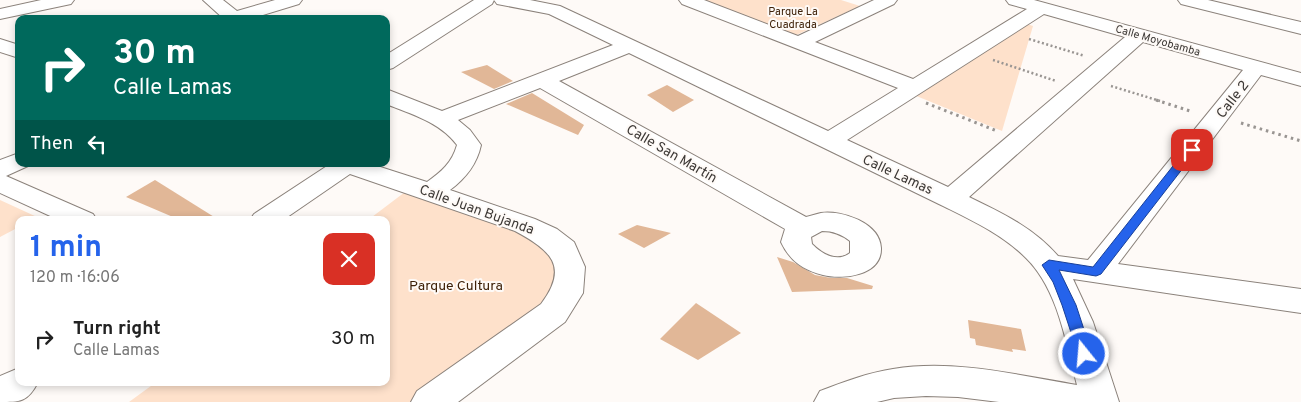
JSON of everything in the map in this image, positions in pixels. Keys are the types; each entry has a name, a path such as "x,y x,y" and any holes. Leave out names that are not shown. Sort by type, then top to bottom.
{"street":[{"path":"0,14 65,0"},
{"path":"212,0 231,15"},
{"path":"245,15 293,0"},
{"path":"390,61 486,0"},
{"name":"Calle Lamas","path":"503,0 563,7 629,46 950,199 1009,230 1038,253 1049,265 1059,281 1069,305 1100,402"},
{"path":"688,0 798,43 909,90"},
{"path":"852,0 880,4"},
{"name":"Calle Moyobamba","path":"1015,0 1256,68 1297,73"},
{"path":"1187,0 1301,28"},
{"path":"798,43 880,4"},
{"path":"829,141 1042,8"},
{"path":"950,199 1140,35"},
{"path":"0,45 15,51"},
{"path":"441,119 629,46"},
{"name":"Calle 2","path":"1096,271 1256,68"},
{"name":"Calle San Martín","path":"542,80 802,227"},
{"path":"390,98 441,119 463,136 470,145 467,157 458,170 431,192"},
{"path":"0,170 15,163"},
{"path":"270,216 343,167"},
{"name":"Calle Juan Bujanda","path":"356,167 525,224 548,236 563,249 570,267 568,293 552,313 430,402"},
{"path":"0,183 73,216"},
{"path":"1049,265 1301,301"},
{"path":"833,402 863,390 886,384 938,381 1086,402"},
{"path":"0,396 15,386"}],"path":[{"path":"1004,31 1107,63"},
{"path":"970,52 1301,141"},
{"path":"909,90 1019,140"}],"green space":[{"name":"Parque La Cuadrada","path":"700,0 841,0 860,6 794,36"},
{"path":"1024,23 1033,26 1002,131 914,95"},
{"name":"Parque Cultura","path":"405,192 522,234 543,245 558,261 560,279 542,309 413,402 129,402 151,386 390,386 390,216 373,216"},
{"path":"0,200 35,216 15,216 15,229 0,237"}],"building":[{"path":"487,65 513,81 494,89 461,72"},
{"path":"667,85 694,100 673,112 647,95"},
{"path":"532,93 584,125 578,135 506,104"},
{"path":"155,180 213,216 171,216 126,197"},
{"path":"637,225 671,233 644,248 618,234"},
{"path":"777,257 793,262 815,275 847,278 873,286 872,289 792,292"},
{"path":"696,303 741,333 698,360 660,339"},
{"path":"968,320 1021,329 1026,351 1012,349 1013,352 976,345 975,339 970,338"}],"route":[{"path":"1084,354 1069,305 1059,281 1049,265 1096,271 1192,150"}]}
